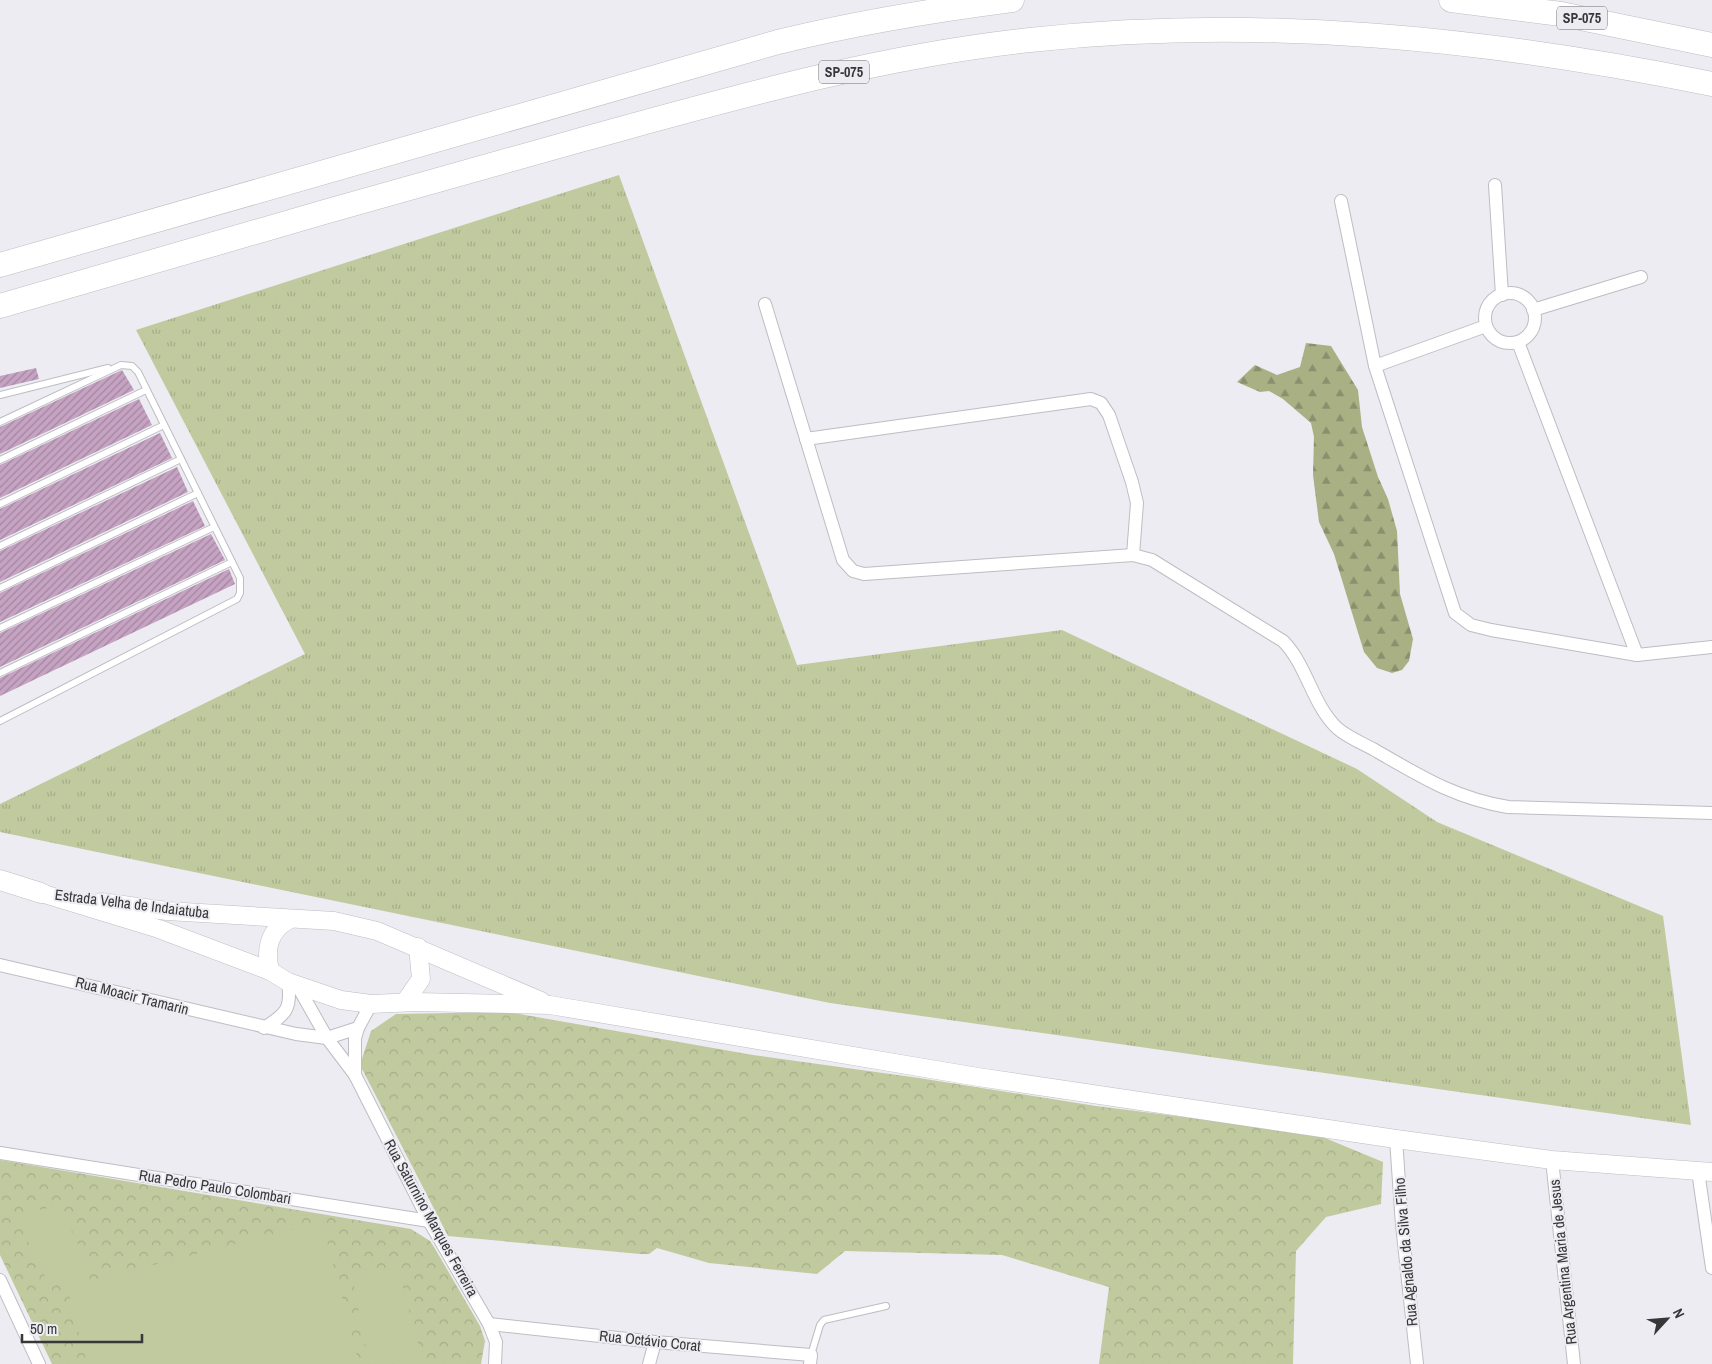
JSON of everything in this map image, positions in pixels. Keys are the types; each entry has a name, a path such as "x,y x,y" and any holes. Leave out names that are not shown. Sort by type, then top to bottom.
{"highway":[{"path":"0,265 768,44 839,28 941,9 1012,0"},
{"name":"SP-075","path":"1451,0 1561,14 1712,45"},
{"name":"SP-075","path":"0,306 359,201 693,110 888,61 1028,40 1122,32 1230,30 1295,30 1393,35 1461,42 1712,84"}],"main road":[{"path":"0,880 41,894"},
{"name":"Estrada Velha de Indaiatuba","path":"41,894 167,911 334,921 377,930 550,1005"},
{"name":"Estrada Velha de Indaiatuba","path":"41,894 159,929 270,971 292,984 328,997 371,1004 405,1002 550,1005"},
{"path":"270,971 267,952 269,940 280,926 290,919"},
{"path":"405,1002 421,979 418,947"},
{"path":"550,1005 978,1077 1396,1139 1552,1160 1705,1171"}],"street":[{"path":"1495,185 1502,295"},
{"path":"1341,201 1375,366 1455,613 1471,625 1491,630 1637,654 1712,646"},
{"path":"1533,310 1641,277"},
{"path":"1517,294 1530,303 1533,310 1535,318 1530,333 1518,342 1502,342 1490,333 1486,326 1486,311 1494,298 1502,295 1517,294"},
{"path":"765,304 843,560 853,571 864,574 1133,555 1152,560 1283,641 1291,650 1313,692 1338,728 1433,784 1478,802 1508,807 1712,813"},
{"path":"1375,366 1486,326"},
{"path":"1518,342 1637,654"},
{"path":"806,438 1091,399 1101,403 1109,415 1132,482 1137,503 1133,555"},
{"name":"Rua Moacir Tramarin","path":"0,965 264,1028 327,1038"},
{"path":"264,1028 279,1019 288,1008 292,984"},
{"name":"Rua Saturnino Marques Ferreira","path":"292,984 327,1038 355,1075 429,1221 489,1324 496,1342 495,1364"},
{"path":"327,1038 358,1028 371,1004"},
{"name":"Rua Saturnino Marques Ferreira","path":"355,1075 355,1038 358,1028"},
{"name":"Rua Agnaldo da Silva Filho","path":"1396,1139 1402,1225 1417,1364"},
{"name":"Rua Pedro Paulo Colombari","path":"0,1153 429,1221"},
{"name":"Rua Argentina Maria de Jesus","path":"1552,1160 1574,1364"},
{"path":"1705,1171 1712,1268"},
{"path":"0,1280 39,1364"},
{"name":"Rua Octávio Corat","path":"489,1324 810,1360"},
{"path":"649,1364 655,1342"}],"lane":[{"path":"0,422 121,364"},
{"path":"0,395 121,364 132,366 164,425 240,578 240,593 237,599 0,721"},
{"path":"0,460 146,390"},
{"path":"0,504 164,425"},
{"path":"0,546 181,459"},
{"path":"0,588 198,493"},
{"path":"0,628 214,527"},
{"path":"0,672 232,562"},
{"path":"810,1360 820,1325 824,1320 886,1306"}],"green space":[{"path":"619,175 797,665 1062,630 1357,769 1437,822 1663,916 1691,1125 830,1003 0,832 0,804 305,654 136,330"},
{"path":"1306,343 1331,346 1358,390 1362,427 1378,477 1388,499 1397,531 1400,594 1413,639 1409,661 1402,670 1392,673 1377,668 1364,652 1334,554 1319,522 1313,475 1314,437 1311,423 1283,399 1269,391 1260,392 1237,382 1255,365 1277,375 1300,367"},
{"path":"508,1012 753,1055 919,1078 1096,1106 1313,1133 1383,1162 1381,1204 1326,1217 1296,1251 1293,1364 1099,1364 1109,1287 1002,1255 845,1251 817,1274 709,1263 657,1248 649,1254 640,1254 448,1236 360,1065 371,1031 396,1014"},
{"path":"0,1160 411,1229 430,1241 480,1326 485,1341 481,1364 52,1364 0,1255"},
{"path":"60,1206 92,1274 50,1287 15,1214"},
{"path":"322,1222 359,1364 87,1364 67,1287"},
{"path":"398,1269 423,1362 369,1364 351,1270"}],"building":[{"path":"36,368 39,379 0,388 0,376"},
{"path":"122,370 134,390 0,454 0,427"},
{"path":"139,399 152,425 0,498 0,465"},
{"path":"160,433 172,458 0,540 0,509"},
{"path":"177,467 188,492 0,582 0,551"},
{"path":"193,501 205,526 0,622 0,593"},
{"path":"211,534 225,560 0,667 0,633"},
{"path":"229,569 235,584 0,696 0,678"}]}
